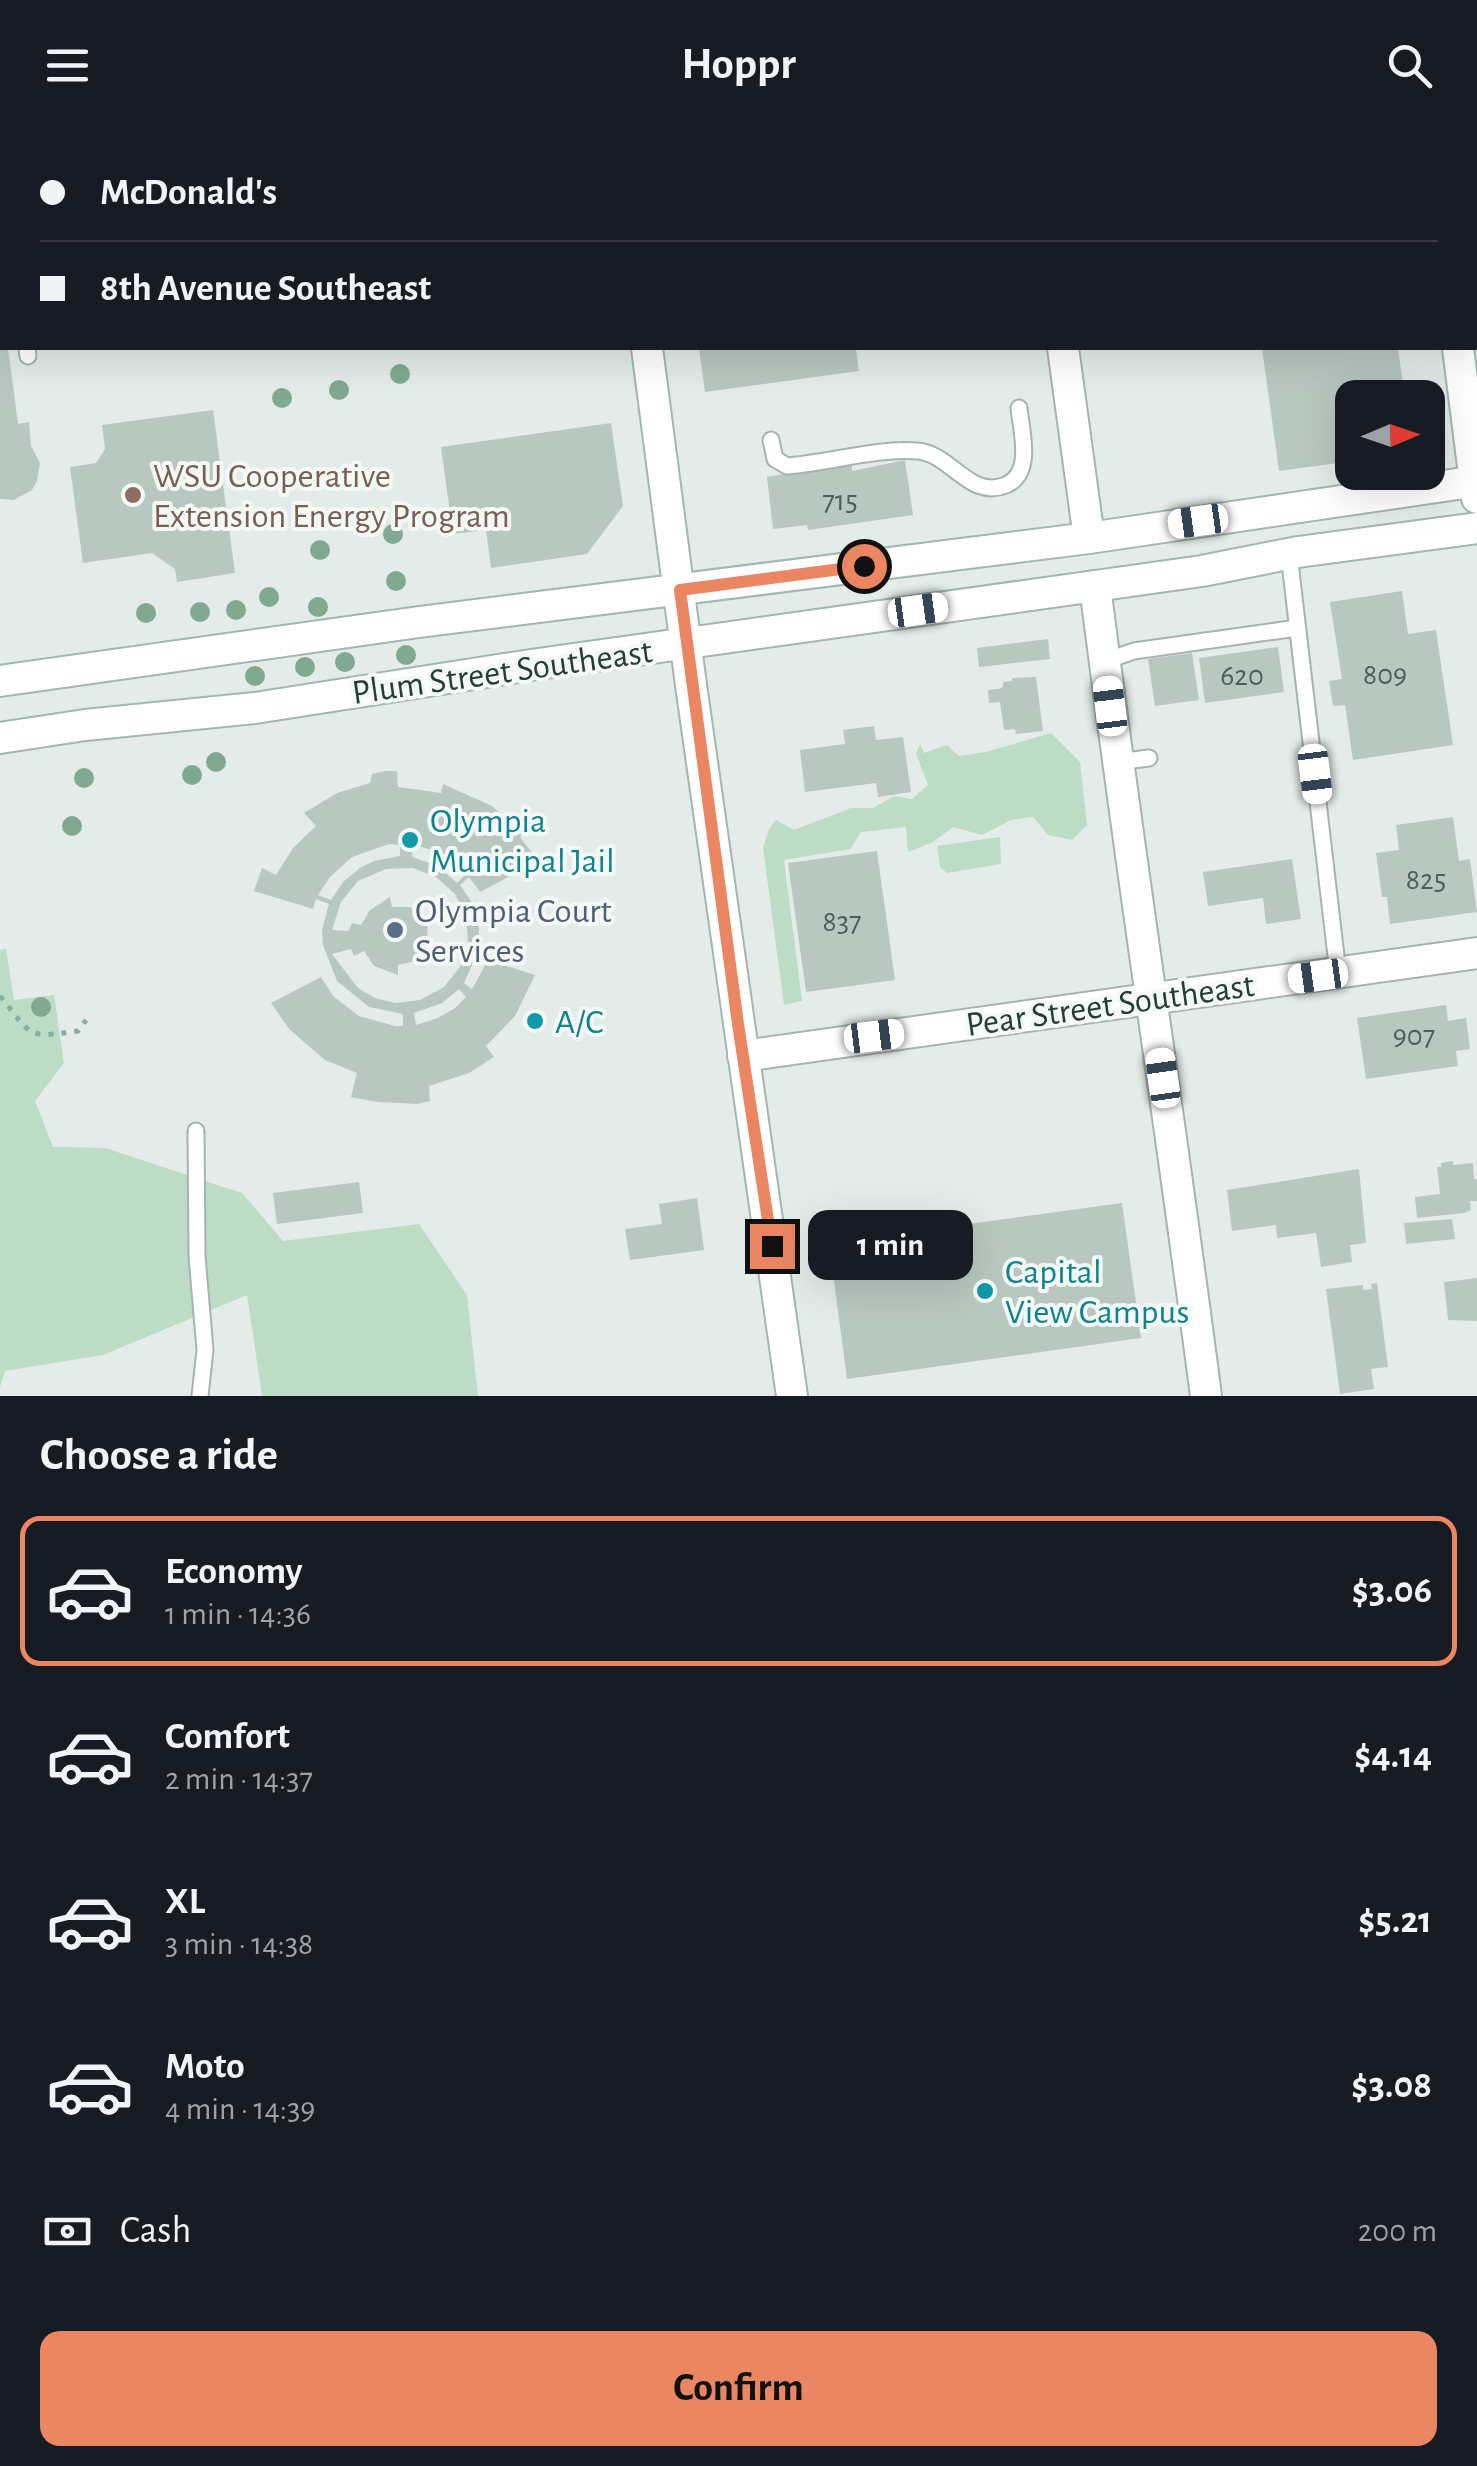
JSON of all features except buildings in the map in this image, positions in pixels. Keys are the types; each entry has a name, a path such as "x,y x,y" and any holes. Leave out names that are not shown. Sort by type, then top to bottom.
{"main road":[{"path":"647,350 792,1396"},
{"path":"1063,350 1088,538"},
{"path":"1458,350 1476,488"},
{"name":"Plum Street Southeast","path":"0,681 420,622 1476,488"},
{"name":"Plum Street Southeast","path":"0,738 255,708 1477,528"},
{"path":"1095,586 1206,1396"},
{"name":"Pear Street Southeast","path":"743,1056 1477,953"}],"lane":[{"path":"771,440 775,459 787,466 913,450 934,455 969,482 992,488 1014,480 1020,470 1024,456 1019,408"},
{"path":"1289,554 1338,973"},
{"path":"1105,662 1134,651 1298,628"},
{"path":"1117,762 1149,758"},
{"path":"196,1130 197,1256 205,1350 200,1396"}],"path":[{"path":"0,996 28,1030 40,1037 78,1030 86,1020"}],"green space":[{"path":"1051,733 1080,762 1087,825 1072,840 1048,835 1033,817 1011,820 982,835 953,827 933,842 908,852 906,827 861,832 850,849 784,860 802,1001 784,1005 763,848 776,820 794,830 851,808 873,808 894,796 912,799 928,785 916,754 920,744 924,753 947,745 959,756"},
{"path":"1000,837 1001,864 947,873 940,867 937,846"},
{"path":"6,949 14,1000 54,995 64,1063 35,1101 53,1147 105,1148 242,1193 283,1241 419,1224 467,1295 478,1396 262,1396 247,1295 103,1355 5,1371 0,1387 0,950"}],"place":[{"name":"WSU Cooperative Extension Energy Program","path":"133,495"},
{"name":"Olympia Municipal Jail","path":"410,840"},
{"name":"Olympia Court Services","path":"395,930"},
{"name":"A/C","path":"535,1021"},
{"name":"Capital View Campus","path":"985,1291"}],"route":[{"path":"772,1246 680,590 864,566"}]}
